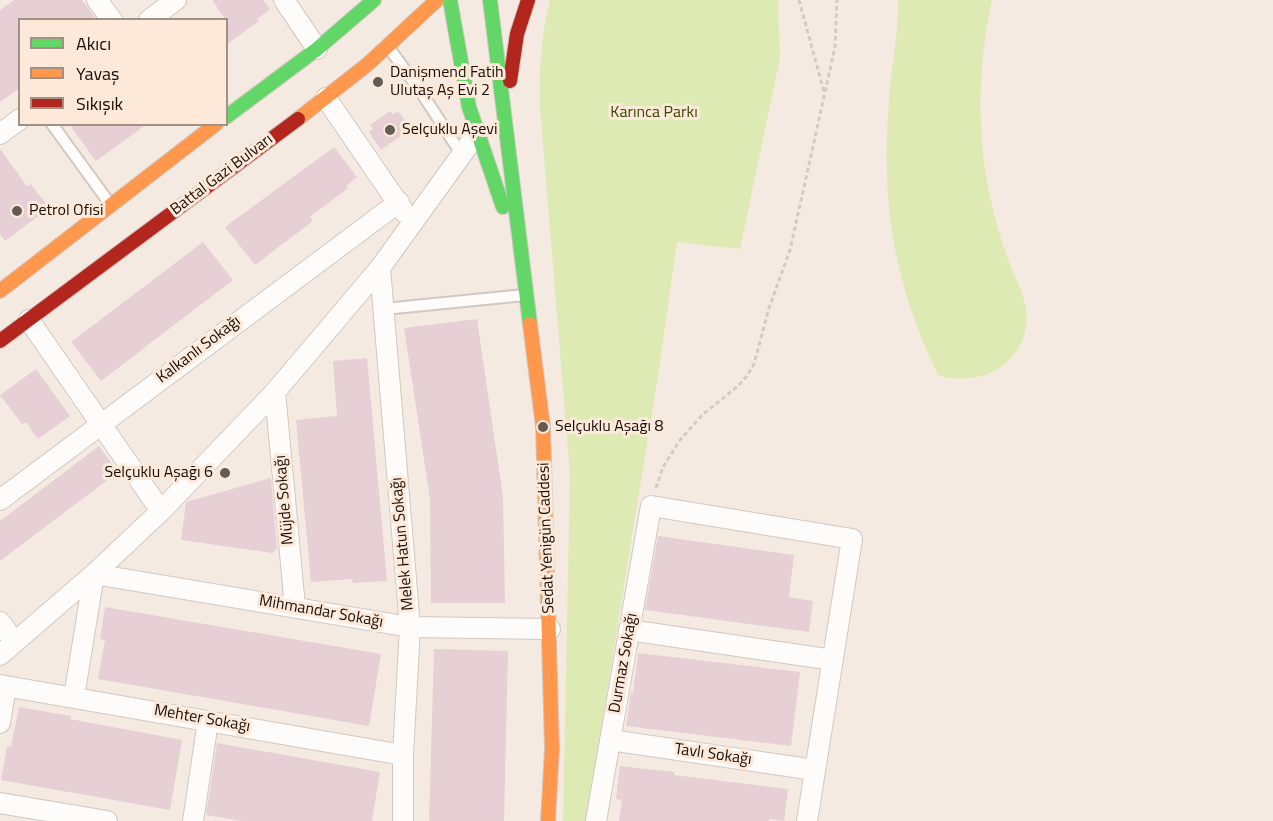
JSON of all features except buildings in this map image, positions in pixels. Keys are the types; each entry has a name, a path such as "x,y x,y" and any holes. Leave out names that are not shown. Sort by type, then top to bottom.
{"street":[{"path":"97,0 110,18"},
{"path":"152,18 176,0"},
{"path":"284,0 316,49"},
{"path":"228,115 316,49 374,0"},
{"name":"Battal Gazi Bulvarı","path":"0,341 326,98 388,46 436,0"},
{"path":"450,0 469,107 521,257"},
{"path":"490,0 521,257"},
{"path":"505,119 517,34 528,0"},
{"path":"326,98 399,202 411,224"},
{"path":"0,134 18,120"},
{"path":"0,290 111,205 203,128"},
{"path":"0,655 161,511 275,392 380,267 478,132"},
{"name":"Kalkanlı Sokağı","path":"0,500 399,202"},
{"name":"Sedat Yenigün Caddesi","path":"521,257 543,427 552,750 548,821"},
{"name":"Melek Hatun Sokağı","path":"380,267 410,627 403,755 403,821"},
{"path":"29,320 161,511"},
{"name":"Müjde Sokağı","path":"275,392 295,607"},
{"path":"651,506 852,539 807,821"},
{"name":"Durmaz Sokağı","path":"596,821 651,506"},
{"path":"74,697 94,573"},
{"name":"Mihmandar Sokağı","path":"94,573 410,627 550,629"},
{"path":"0,622 15,642"},
{"path":"629,630 833,660"},
{"path":"0,723 3,686"},
{"name":"Mehter Sokağı","path":"3,686 403,755"},
{"path":"193,821 208,721"},
{"name":"Tavlı Sokağı","path":"610,740 815,770"},
{"path":"0,803 106,821"}],"lane":[{"path":"388,46 462,155"},
{"path":"53,126 111,205"},
{"path":"384,309 526,295"}],"path":[{"path":"800,0 825,94"},
{"path":"651,506 663,467 680,440 702,415 737,387 754,364 769,308 790,250 835,47 837,0"}],"green space":[{"name":"Karınca Parkı","path":"550,0 778,0 780,58 740,249 677,242 658,376 586,821 563,821 570,474 540,108 541,53"},
{"path":"898,0 992,0 982,75 983,151 986,176 1001,239 1022,293 1027,318 1022,342 1015,354 1005,364 981,376 952,378 938,375 910,307 901,274 889,207 887,173 889,100"}],"traffic: fast":[{"path":"228,116 317,49 374,0"},
{"path":"450,0 469,107 503,207"},
{"path":"490,0 530,324"}],"traffic: slow":[{"path":"298,119 368,64 437,0"},
{"path":"0,291 213,126"},
{"path":"530,324 543,427 552,749 548,821"}],"traffic: jam":[{"path":"510,81 517,34 528,0"},
{"path":"0,341 298,119"}],"place":[{"name":"Danişmend Fatih Ulutaş Aş Evi 2","path":"378,82"},
{"name":"Selçuklu Aşevi","path":"390,130"},
{"name":"Petrol Ofisi","path":"17,211"},
{"name":"Selçuklu Aşağı 8","path":"543,427"},
{"name":"Selçuklu Aşağı 6","path":"225,473"}]}
